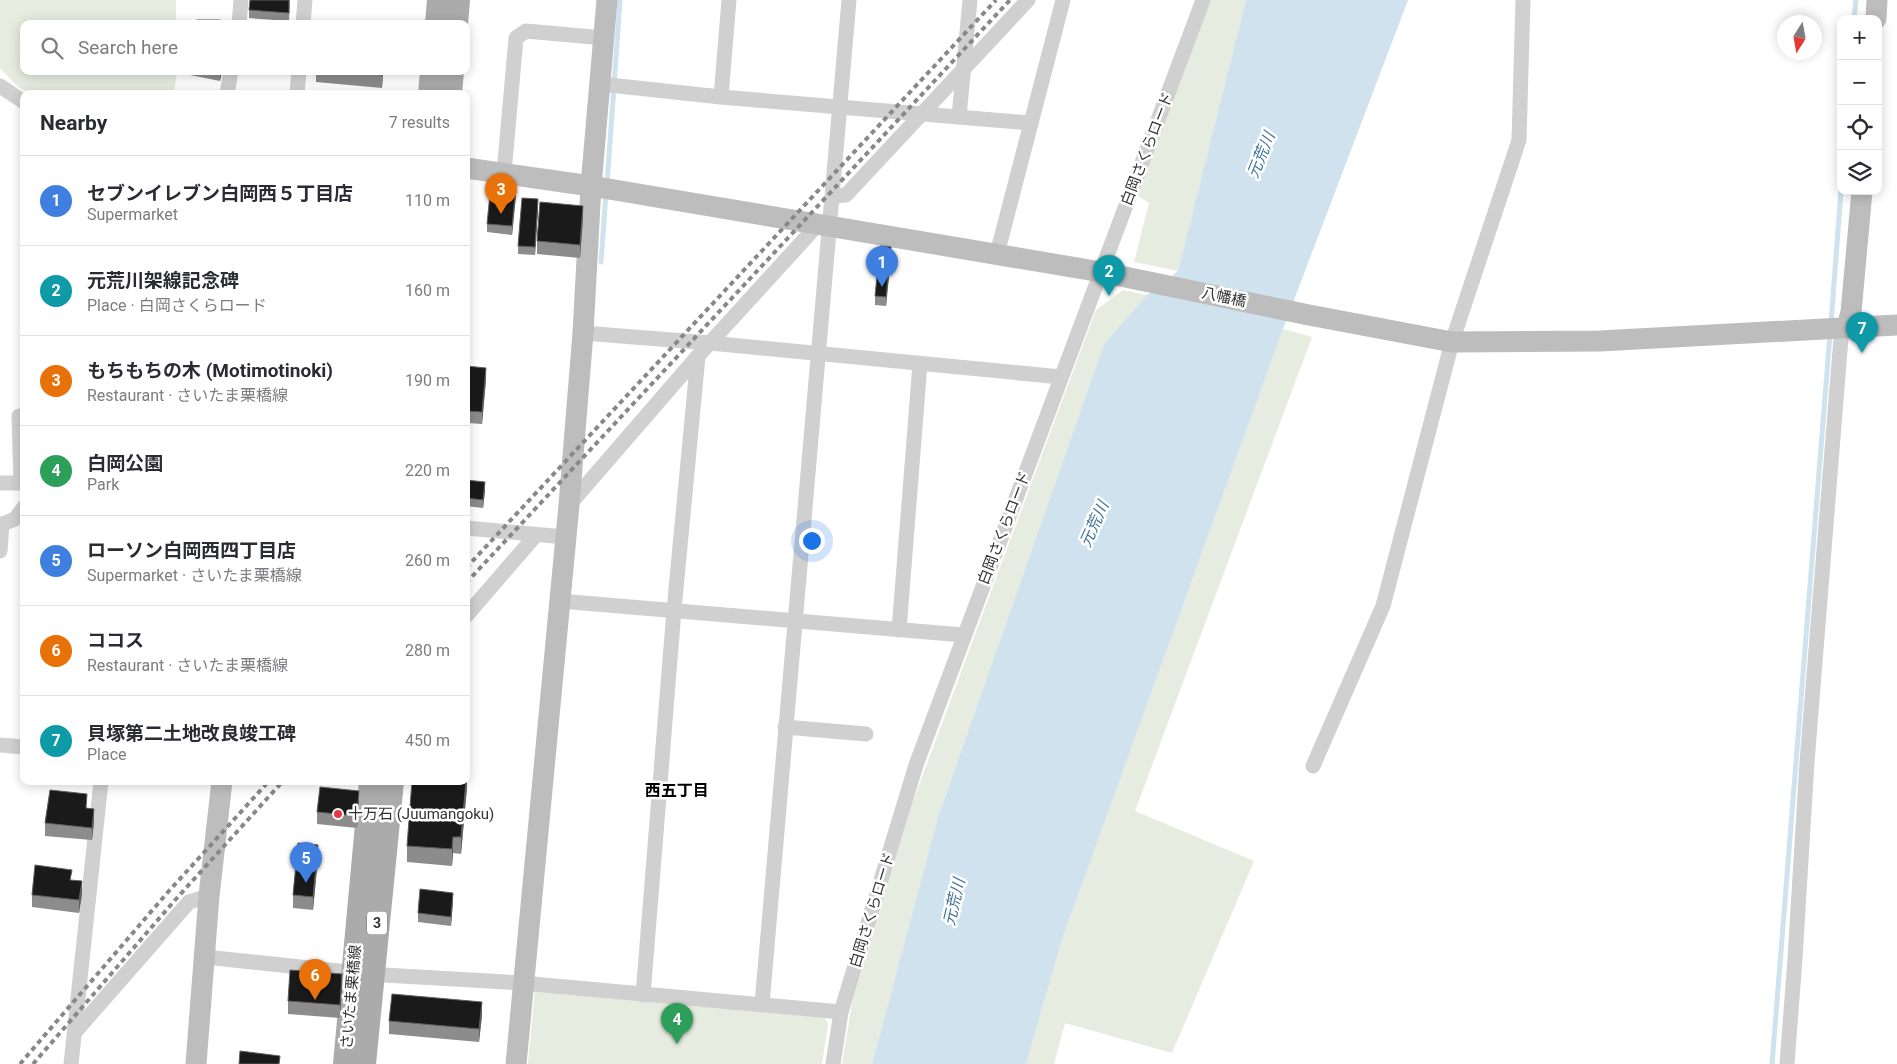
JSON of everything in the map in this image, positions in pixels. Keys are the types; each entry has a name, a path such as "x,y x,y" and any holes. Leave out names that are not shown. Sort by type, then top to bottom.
{"main road":[{"path":"437,20 439,0"},
{"path":"456,20 458,0"},
{"path":"430,90 432,75"},
{"path":"450,90 452,75"},
{"name":"さいたま栗橋線","path":"364,1064 363,973 372,785"},
{"name":"さいたま栗橋線","path":"345,1064 363,973 391,785"}],"street":[{"path":"239,20 241,0"},
{"path":"303,20 305,0"},
{"path":"516,1064 522,983 569,505 583,333 591,186 607,0"},
{"path":"721,97 730,0"},
{"path":"762,1004 817,354 821,226 833,196 849,0"},
{"path":"959,117 970,0"},
{"path":"833,196 846,195 1028,0"},
{"path":"997,254 1063,0"},
{"name":"白岡さくらロード","path":"832,1064 842,1012 916,765 963,635 1203,0"},
{"path":"1313,766 1383,606 1452,342 1519,140 1523,0"},
{"path":"1876,15 1877,0"},
{"path":"504,173 516,38 526,31 604,38"},
{"path":"228,90 230,75"},
{"path":"297,90 298,75"},
{"path":"600,84 721,97 1031,123"},
{"path":"0,86 20,99"},
{"name":"八幡橋","path":"470,169 591,186 1101,272 1452,342 1600,340 1897,325"},
{"path":"1787,1064 1796,959 1807,762 1841,348 1842,338 1852,312 1862,195"},
{"path":"569,505 698,356 812,231 821,226"},
{"path":"583,333 710,343 1061,377"},
{"path":"642,995 674,610 698,356"},
{"path":"900,630 920,364"},
{"path":"19,416 20,438"},
{"path":"0,483 20,483"},
{"path":"0,550 1,525 15,518 20,512"},
{"path":"470,528 565,537"},
{"path":"470,611 536,535"},
{"path":"560,601 963,635"},
{"path":"785,727 866,734"},
{"path":"0,745 20,747"},
{"path":"71,1064 101,785"},
{"path":"196,1064 209,896 222,785"},
{"path":"75,1032 189,902 209,896"},
{"path":"205,957 363,973 522,983 842,1012"}],"shaded area":[{"path":"0,0 176,0 176,20 20,20 20,75 176,75 175,90 24,90 19,88 0,68"},
{"path":"1209,0 1246,0 1178,271 1134,262 1149,203 1137,195"},
{"path":"1123,290 1147,295 1104,344 938,817 872,1064 842,1064 852,1003 913,801 1096,310"},
{"path":"1283,329 1312,337 1135,811 1254,861 1172,1053 1065,1023 1054,1064 1026,1064 1063,937"},
{"path":"535,990 825,1018 828,1024 822,1064 528,1064"}],"water":[{"name":"元荒川","path":"1246,0 1408,0 1283,329 1063,937 1026,1064 872,1064 938,817 1104,344 1147,295 1178,271"}],"building":[{"path":"250,0 289,0 289,13 249,10"},
{"path":"491,184 516,187 512,226 487,224"},
{"path":"522,198 538,199 535,247 518,246"},
{"path":"540,202 583,206 580,245 537,241"},
{"path":"880,246 891,247 886,297 875,296"},
{"path":"470,366 486,368 482,412 470,411"},
{"path":"470,480 485,482 483,500 470,498"},
{"path":"412,785 466,785 461,837 453,837 452,849 407,846"},
{"path":"320,787 359,791 357,816 317,812"},
{"path":"50,790 87,794 86,808 94,809 92,828 45,823"},
{"path":"298,843 318,845 313,897 293,895"},
{"path":"35,865 72,870 70,880 82,881 79,900 32,895"},
{"path":"420,889 453,893 451,917 418,913"},
{"path":"290,970 342,974 340,1005 288,1001"},
{"path":"392,994 482,1002 479,1029 389,1021"},
{"path":"240,1051 280,1056 279,1064 239,1064"}],"waterway":[{"path":"607,185 620,0"},
{"path":"1854,15 1856,0"},
{"path":"601,262 606,193"},
{"path":"1831,323 1841,195"},
{"path":"1772,1064 1830,334"}],"railway":[{"path":"470,564 996,0"},
{"path":"470,579 1010,0"},
{"path":"20,1064 168,892 265,785"},
{"path":"33,1064 176,899 279,785"}],"place":[{"name":"もちもちの木 (Motimotinoki)","path":"501,214"},
{"name":"セブンイレブン白岡西５丁目店","path":"882,287"},
{"name":"元荒川架線記念碑","path":"1109,296"},
{"name":"貝塚第二土地改良竣工碑","path":"1862,353"},
{"name":"十万石 (Juumangoku)","path":"338,814"},
{"name":"ローソン白岡西四丁目店","path":"306,883"},
{"name":"ココス","path":"315,1000"},
{"name":"白岡公園","path":"677,1044"}],"district":[{"name":"西五丁目","path":"677,790"}]}
